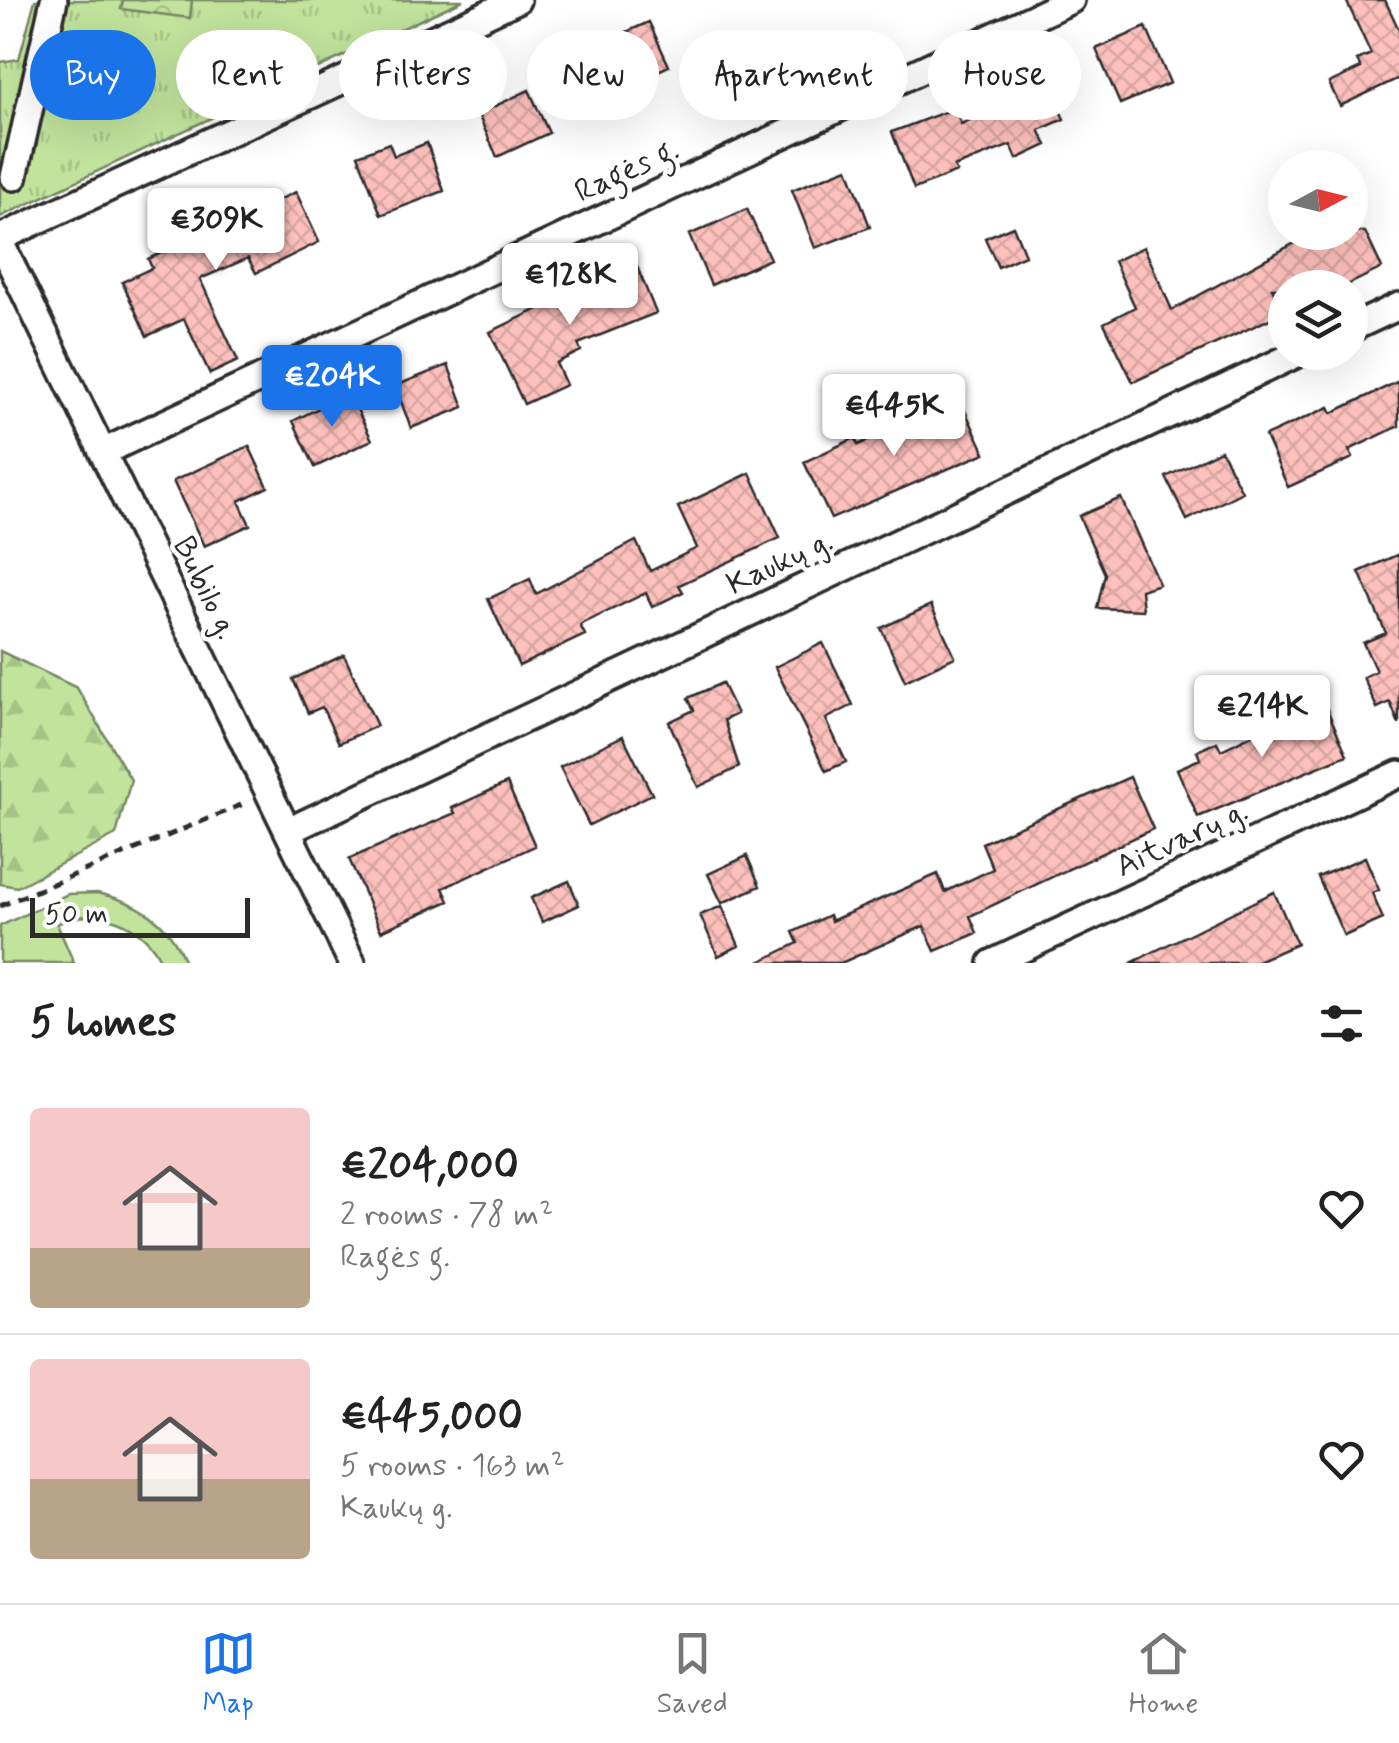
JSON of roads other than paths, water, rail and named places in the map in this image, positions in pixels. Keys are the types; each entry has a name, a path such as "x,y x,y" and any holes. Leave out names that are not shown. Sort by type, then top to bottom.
{"street":[{"path":"14,177 54,0"},
{"path":"0,240 517,0"},
{"name":"Ragės g.","path":"102,452 1071,0"},
{"name":"Bubilo g.","path":"0,240 352,963"},
{"path":"1368,321 1399,306"},
{"name":"Kaukų g.","path":"288,832 1268,367"},
{"name":"Aitvarų g.","path":"992,963 1399,774"}]}
